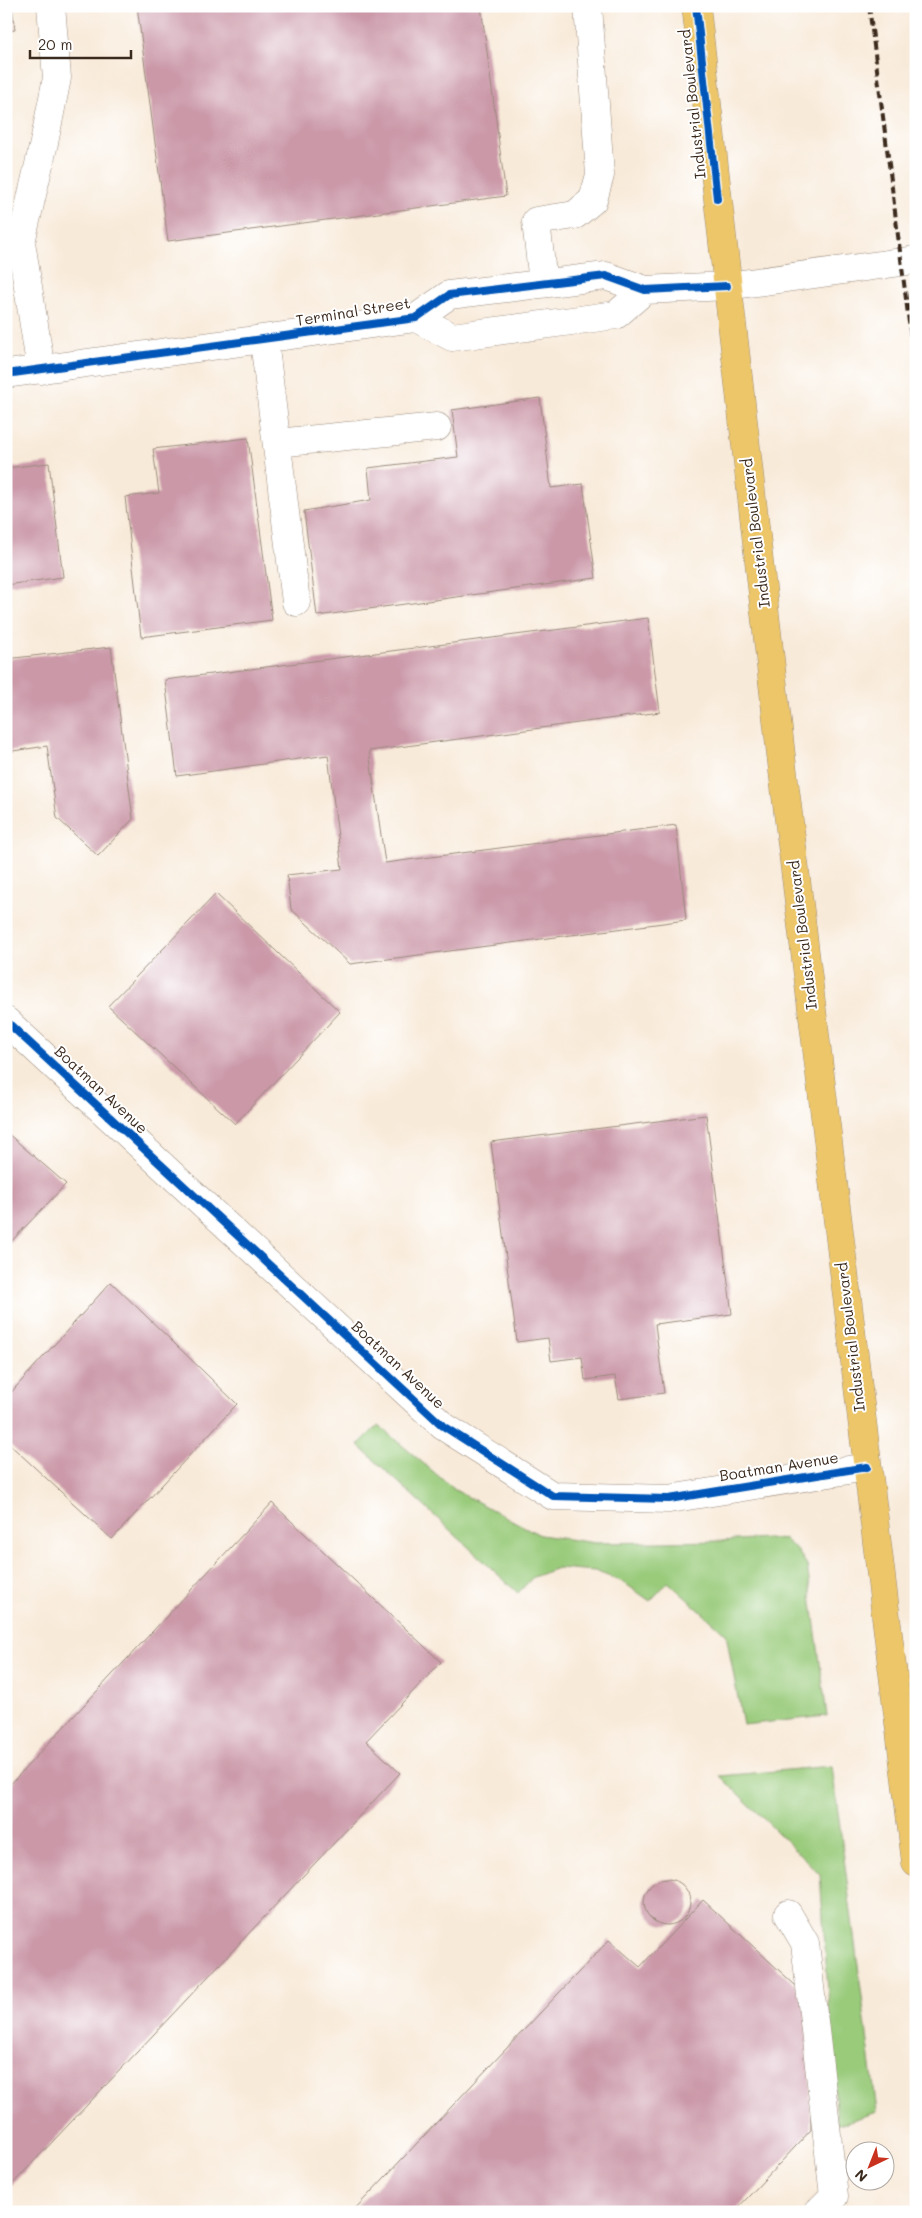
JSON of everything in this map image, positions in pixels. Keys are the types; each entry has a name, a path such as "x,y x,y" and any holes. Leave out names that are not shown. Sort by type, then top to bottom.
{"main road":[{"name":"Industrial Boulevard","path":"696,6 726,286 916,1863"}],"street":[{"path":"41,370 14,243 44,143 57,78 51,6"},
{"path":"543,283 536,221 575,215 593,200 600,175 588,6"},
{"name":"Terminal Street","path":"6,374 416,318 449,296 543,283 606,276 645,290 726,286 916,260"},
{"name":"Terminal Street","path":"416,318 452,337 461,336 616,315 645,290"},
{"path":"264,340 296,602"},
{"path":"277,443 437,427"},
{"name":"Boatman Avenue","path":"6,1021 443,1426 553,1496 669,1499 867,1467"},
{"path":"788,1914 805,1943 829,2206"}],"green space":[{"path":"378,1425 455,1490 540,1535 595,1543 722,1541 767,1538 785,1540 797,1550 807,1565 827,1716 743,1725 726,1634 668,1582 650,1601 623,1582 595,1571 558,1568 533,1577 518,1593 358,1445"},
{"path":"832,1766 877,2112 837,2125 820,1874 720,1776"}],"building":[{"path":"6,6 12,6 15,30 6,31"},
{"path":"137,6 481,6 506,196 168,241"},
{"path":"540,398 551,488 583,484 596,578 317,616 304,511 371,500 368,468 458,457 452,410"},
{"path":"248,438 272,620 141,637 125,497 159,493 153,449"},
{"path":"49,463 63,577 6,585 6,468"},
{"path":"648,618 660,712 369,751 385,863 676,825 686,920 350,964 291,909 287,875 342,869 328,755 177,776 165,680"},
{"path":"111,647 133,819 98,856 57,818 47,746 6,752 6,659"},
{"path":"216,894 340,1012 235,1124 108,1006"},
{"path":"706,1115 732,1314 655,1324 664,1393 619,1399 615,1376 585,1380 582,1357 551,1361 548,1338 517,1342 491,1142"},
{"path":"6,1132 66,1184 6,1247"},
{"path":"111,1282 237,1404 112,1539 6,1441 6,1398"},
{"path":"272,1503 441,1662 366,1741 400,1773 6,2191 6,1789"},
{"path":"662,1879 672,1879 686,1889 690,1902 686,1915 680,1921 672,1925 662,1925 648,1915 644,1907 644,1897 654,1883"},
{"path":"703,1900 809,1998 811,2130 734,2212 352,2212 609,1940 640,1967"}],"railway":[{"path":"869,6 916,378"}],"cycle path":[{"path":"696,6 717,199"},
{"path":"6,374 416,318 449,295 606,276 645,290 727,286"},
{"path":"6,1021 443,1426 553,1496 669,1499 867,1467"}]}
